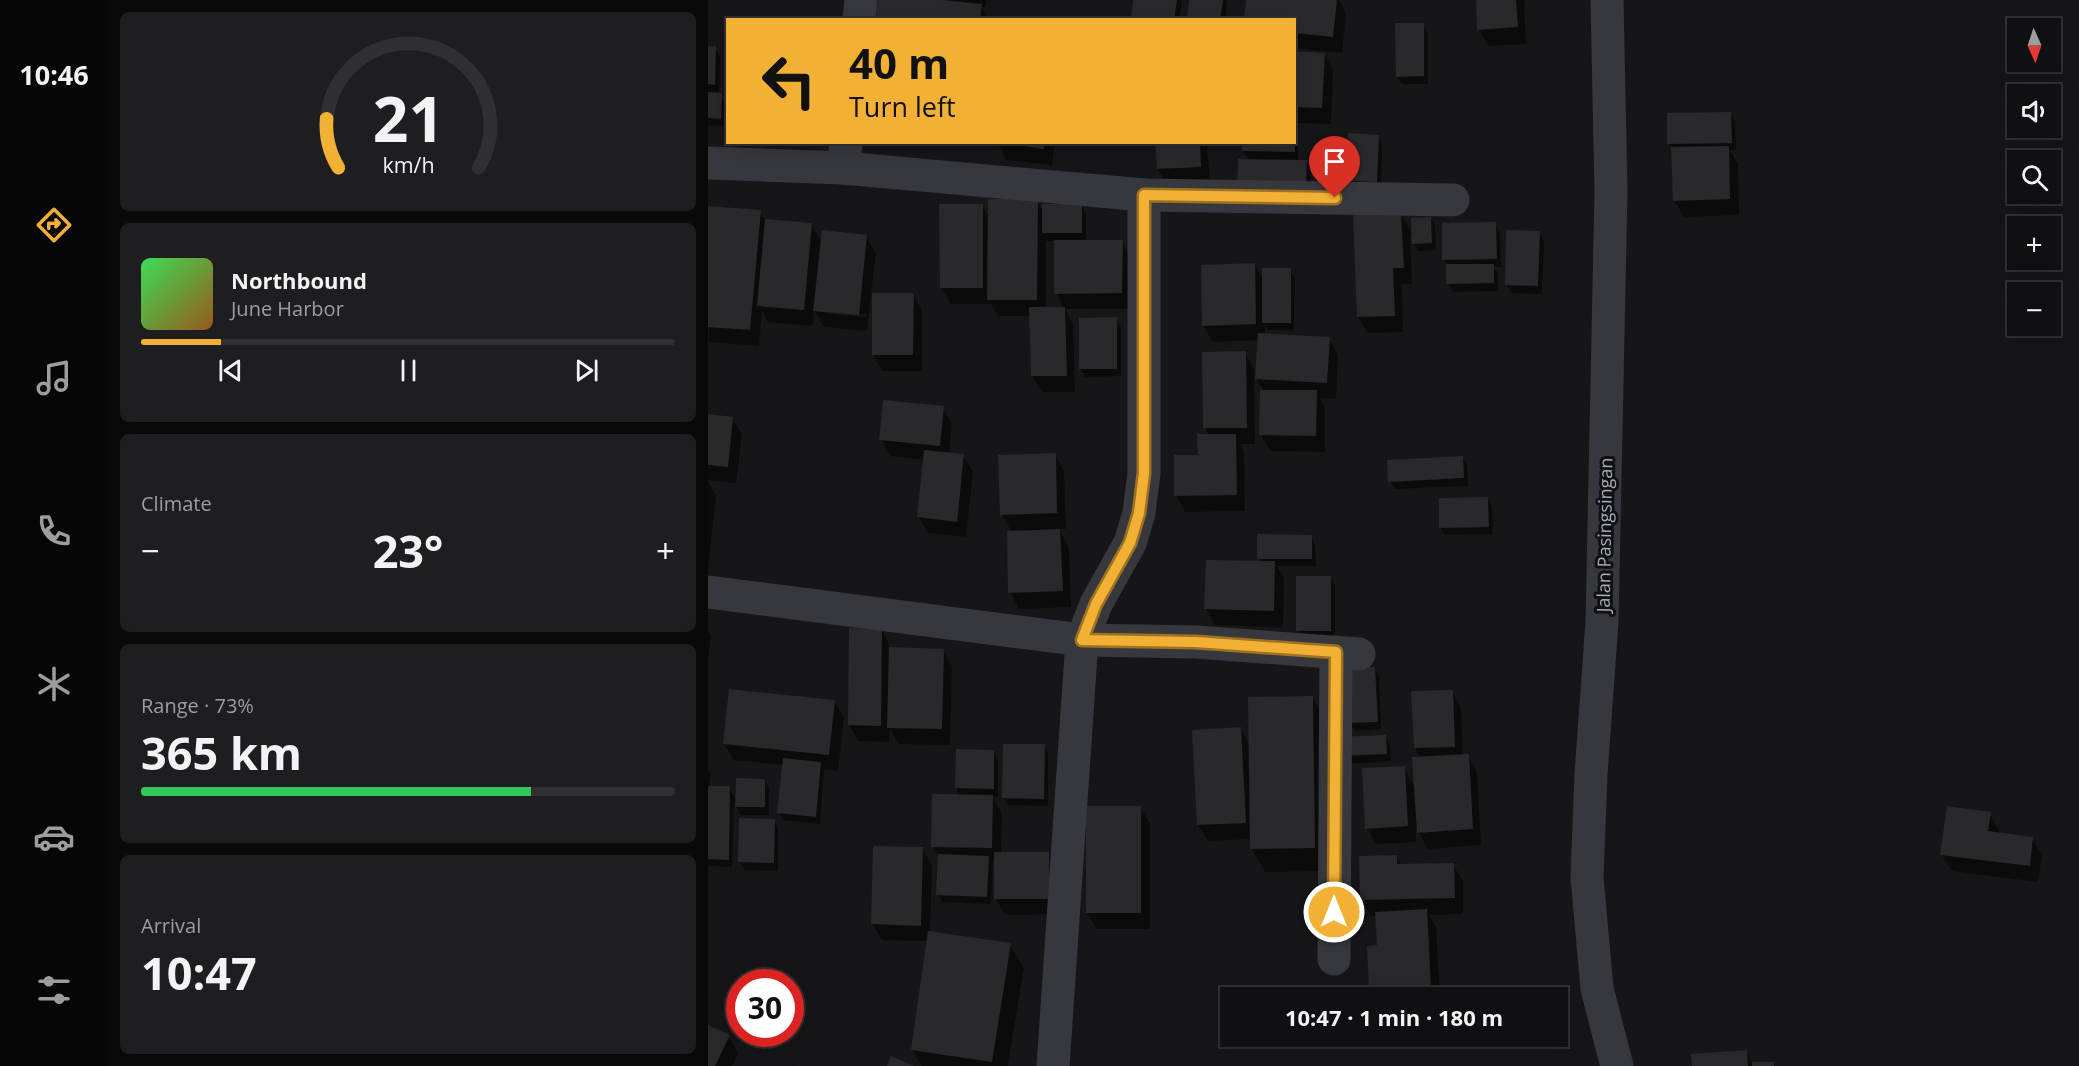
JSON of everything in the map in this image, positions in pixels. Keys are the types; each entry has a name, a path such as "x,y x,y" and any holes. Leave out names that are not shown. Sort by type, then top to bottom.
{"street":[{"path":"859,18 861,0"},
{"name":"Jalan Pasingsingan","path":"1607,0 1611,190 1603,610 1591,774 1587,877 1597,989 1617,1066"},
{"path":"708,163 845,155 1144,195 1453,200"},
{"path":"1053,1066 1082,640 1096,604 1130,543 1139,513 1144,473 1144,195"},
{"path":"708,592 1082,640 1196,642 1347,653 1334,959"}],"building":[{"path":"878,0 942,0 982,4 980,18 876,18"},
{"path":"1133,0 1177,0 1174,18 1131,18"},
{"path":"1189,0 1223,0 1220,18 1187,18"},
{"path":"1246,0 1337,0 1333,37 1296,33 1296,18 1244,18"},
{"path":"1476,0 1516,0 1518,27 1477,30"},
{"path":"1395,23 1424,23 1424,76 1396,77"},
{"path":"708,46 716,46 715,85 708,84"},
{"path":"1296,51 1325,53 1322,108 1296,107"},
{"path":"708,92 722,93 721,119 708,118"},
{"path":"1731,112 1732,143 1667,144 1667,113"},
{"path":"1348,133 1379,135 1377,182 1346,181"},
{"path":"1012,144 1044,144 1044,149"},
{"path":"1155,144 1200,144 1201,167 1157,169"},
{"path":"1242,144 1295,144 1295,152 1242,151"},
{"path":"1729,146 1730,199 1673,201 1671,147"},
{"path":"1238,159 1307,160 1306,190 1237,189"},
{"path":"988,199 1038,199 1037,300 987,300"},
{"path":"939,204 983,204 983,288 940,288"},
{"path":"1042,204 1082,204 1082,233 1042,233"},
{"path":"708,206 761,210 750,330 708,327"},
{"path":"1401,213 1404,268 1393,268 1395,316 1357,317 1353,215"},
{"path":"1431,217 1432,243 1412,244 1411,218"},
{"path":"765,219 812,223 804,310 757,306"},
{"path":"1496,222 1497,259 1442,260 1442,223"},
{"path":"822,230 867,235 859,315 813,311"},
{"path":"1506,230 1540,231 1538,286 1505,285"},
{"path":"1054,240 1123,240 1122,293 1054,294"},
{"path":"1255,263 1256,324 1202,326 1201,265"},
{"path":"1446,264 1494,264 1494,283 1446,284"},
{"path":"1262,268 1291,268 1291,323 1262,323"},
{"path":"872,293 914,293 913,355 872,355"},
{"path":"1029,307 1065,307 1067,376 1031,376"},
{"path":"1117,317 1117,369 1079,369 1079,318"},
{"path":"1258,333 1330,337 1327,383 1255,379"},
{"path":"1246,351 1247,428 1203,428 1202,352"},
{"path":"1260,390 1317,390 1316,436 1259,435"},
{"path":"883,400 944,406 940,446 879,440"},
{"path":"708,414 733,417 728,467 708,465"},
{"path":"1197,434 1236,434 1237,495 1174,496 1174,455 1198,455"},
{"path":"924,450 964,454 957,522 917,517"},
{"path":"1056,453 1057,513 1000,515 998,455"},
{"path":"1463,456 1464,478 1388,482 1387,460"},
{"path":"1488,497 1489,527 1439,528 1439,498"},
{"path":"1060,529 1063,591 1008,593 1007,531"},
{"path":"1257,534 1312,535 1312,559 1257,559"},
{"path":"1206,560 1275,561 1274,611 1204,609"},
{"path":"1296,576 1331,576 1331,631 1296,631"},
{"path":"849,628 882,629 881,726 848,725"},
{"path":"889,647 944,649 942,729 887,728"},
{"path":"1375,667 1378,722 1349,723 1346,668"},
{"path":"729,689 835,700 829,755 723,744"},
{"path":"1453,690 1455,747 1414,748 1411,691"},
{"path":"1313,696 1315,848 1250,849 1248,697"},
{"path":"1241,727 1246,823 1197,825 1192,730"},
{"path":"1386,735 1387,754 1340,756 1338,737"},
{"path":"1003,744 1045,744 1044,799 1002,798"},
{"path":"956,749 994,750 994,789 955,788"},
{"path":"1469,754 1473,829 1417,833 1412,757"},
{"path":"783,758 821,762 816,817 777,813"},
{"path":"1405,766 1408,826 1365,829 1362,768"},
{"path":"736,778 765,779 765,807 735,807"},
{"path":"708,786 730,786 729,860 708,859"},
{"path":"932,794 993,795 992,848 931,847"},
{"path":"1086,806 1141,806 1141,913 1086,913"},
{"path":"1947,806 1991,812 1988,831 2033,837 2030,866 1940,855"},
{"path":"739,818 775,819 774,863 738,862"},
{"path":"873,846 923,847 921,926 871,924"},
{"path":"994,852 1049,852 1050,899 994,899"},
{"path":"938,854 989,856 987,897 936,895"},
{"path":"1397,855 1397,864 1454,863 1455,898 1360,900 1359,856"},
{"path":"1427,909 1431,987 1369,987 1367,946 1377,945 1375,912"},
{"path":"928,931 1011,943 992,1062 911,1050"},
{"path":"708,1025 726,1033 726,1043 715,1066 708,1066"},
{"path":"1747,1050 1748,1066 1692,1066 1691,1054"},
{"path":"891,1056 914,1066 887,1066"},
{"path":"1752,1062 1774,1062 1774,1066 1752,1066"}],"route":[{"path":"1334,912 1336,652 1134,639 1082,640 1096,604 1130,543 1139,513 1144,473 1144,195 1335,198"}]}
